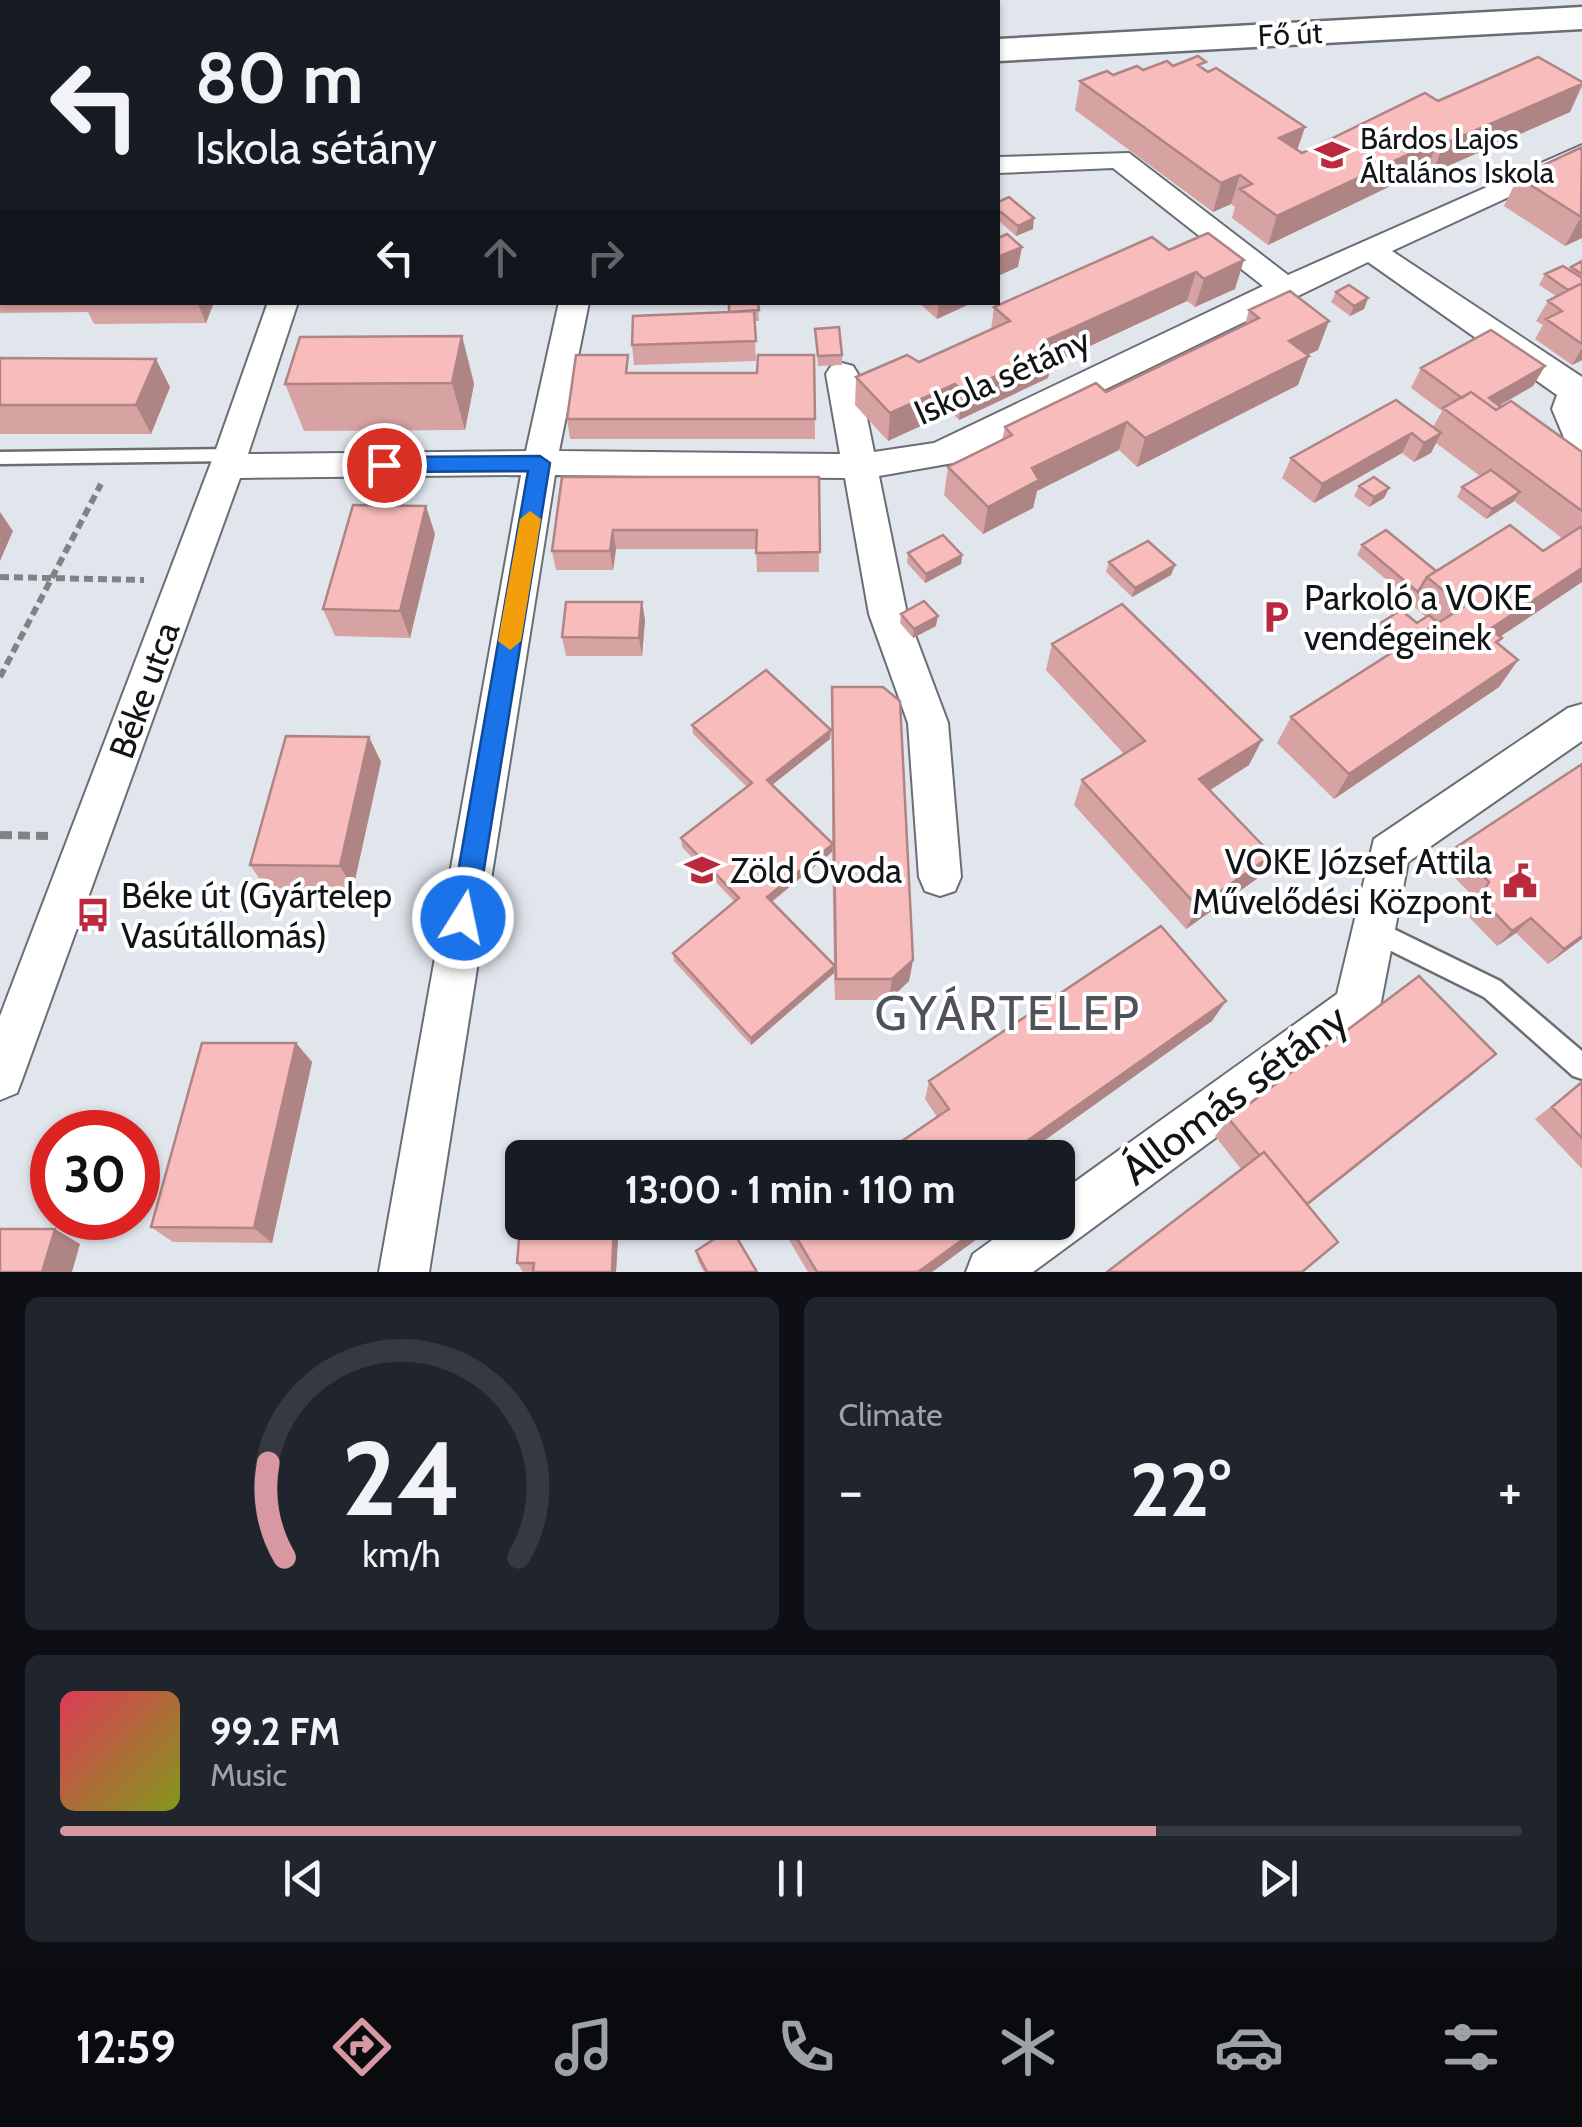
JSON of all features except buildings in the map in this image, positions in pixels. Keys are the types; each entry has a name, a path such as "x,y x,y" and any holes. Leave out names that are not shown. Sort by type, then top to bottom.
{"main road":[{"name":"Fő út","path":"1000,50 1582,18"}],"street":[{"name":"Iskola sétány","path":"229,461 862,466 941,454 1285,288 1582,153"},
{"path":"1000,166 1118,159 1285,288"},
{"path":"1370,249 1579,389 1568,409 1582,444"},
{"name":"Béke utca","path":"0,1077 229,461 281,305"},
{"path":"404,1272 540,463 573,305"},
{"path":"842,374 888,614 928,723 940,877"},
{"name":"Állomás sétány","path":"990,1272 1357,1007 1388,852 1582,720"}],"lane":[{"name":"Iskola sétány","path":"0,458 116,456 229,461"},
{"path":"1373,930 1492,989 1582,1068"}],"path":[{"path":"0,677 116,456"},
{"path":"0,577 185,580"}],"slow traffic":[{"path":"510,641 530,519"}],"place":[{"name":"Bárdos Lajos Általános Iskola","path":"1332,155"},
{"name":"Parkoló a VOKE vendégeinek","path":"1276,617"},
{"name":"Zöld Óvoda","path":"702,870"},
{"name":"VOKE József Attila Művelődési Központ","path":"1520,881"},
{"name":"Béke út (Gyártelep Vasútállomás)","path":"93,915"}],"district":[{"name":"GYÁRTELEP","path":"1008,1013"}],"route":[{"path":"384,465 540,463 463,918"}]}
